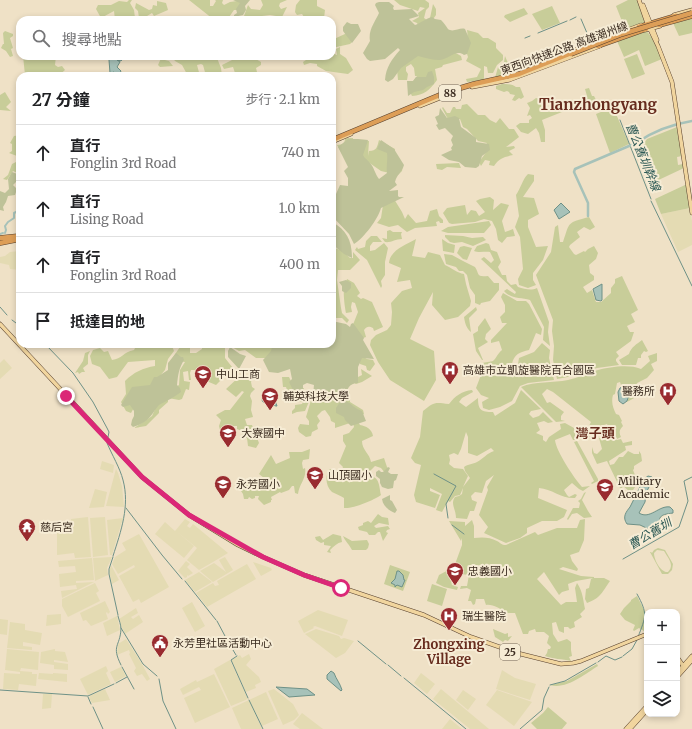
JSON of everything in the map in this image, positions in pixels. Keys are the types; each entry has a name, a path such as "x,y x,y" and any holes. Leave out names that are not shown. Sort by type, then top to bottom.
{"highway":[{"path":"571,54 640,29 692,14"},
{"name":"東西向快速公路 高雄潮州線","path":"336,139 462,88 519,76 571,54 692,14"},
{"path":"0,240 16,238"}],"main road":[{"path":"640,0 670,76 692,205"},
{"path":"336,139 420,104 462,89 521,72 602,39 692,14"},
{"path":"492,81 519,76 650,26 692,14"},
{"path":"679,124 692,213"},
{"name":"25","path":"0,325 16,342"},
{"name":"25","path":"21,348 147,482 189,515 251,552 283,567 340,588 424,614 471,637 517,653 561,664 581,662 644,636"},
{"path":"680,672 692,656"},
{"path":"680,670 692,660"},
{"path":"680,661 684,667"},
{"path":"626,729 644,709"},
{"path":"630,729 644,713"}],"shaded area":[{"path":"690,208 692,221 692,245 678,252 661,214"},
{"path":"16,251 16,270 10,269 9,265 0,263 0,257 5,256 10,252"},
{"path":"4,359 12,368 0,379 0,363"},
{"path":"102,461 114,465 113,473 100,469"},
{"path":"116,469 122,486 124,507 106,506"},
{"path":"95,489 107,492 104,507 89,508"},
{"path":"88,517 91,557 75,558 74,553 57,555 57,525 71,524 71,519"},
{"path":"105,517 108,555 93,557 90,518"},
{"path":"123,518 112,555 110,555 107,520"},
{"path":"185,519 190,522 187,526 190,528 193,524 228,553 199,570 187,560 197,548 176,531 194,546 184,558 155,534 165,522 175,531"},
{"path":"139,534 169,587 141,603 139,599 133,602 119,576 135,567 134,565 118,574 112,564 115,557 126,550 122,543"},
{"path":"112,557 107,568 108,575 95,581 93,558"},
{"path":"225,557 233,570 213,582 200,571 214,563 226,572 219,560"},
{"path":"92,558 94,580 76,581 76,583 94,582 62,598 61,591 77,589 76,585 60,587 59,574 76,572 75,566 59,567 58,561"},
{"path":"186,561 190,564 187,567 193,573 188,576 187,575 185,578 178,571"},
{"path":"253,562 271,568 272,570 261,576"},
{"path":"247,564 256,579 207,607 196,593 213,583 215,586 219,585 217,581"},
{"path":"111,565 119,580 112,584 109,571"},
{"path":"199,572 212,582 195,592 185,580"},
{"path":"95,583 99,591 96,593 100,601 68,617 62,606 62,599"},
{"path":"105,601 110,612 108,614 107,612 106,613 108,619 91,626 86,620 83,621 80,613"},
{"path":"192,602 205,626 195,632 182,608"},
{"path":"136,608 138,613 131,617 133,619 139,615 143,622 125,634 119,619"},
{"path":"318,610 348,620 342,636 315,626 304,633 298,621"},
{"path":"61,614 61,624 46,626 47,615"},
{"path":"117,616 120,630 107,636 103,623"},
{"path":"0,619 8,620 7,635 0,634"},
{"path":"10,622 25,624 25,630 42,633 40,645 23,642 23,646 32,647 32,650 7,648"},
{"path":"316,629 339,636 341,639 344,638 354,641 345,653 336,658 305,634"},
{"path":"126,639 150,679 147,681 142,674 137,676 134,671 136,668 129,654 129,650 117,655 118,644"},
{"path":"7,649 39,652 38,670 21,668 20,671 37,674 36,686 19,684 18,690 3,689 4,673 20,674 20,672 5,670"},
{"path":"55,649 55,651 65,652 68,662 54,660 54,662 68,664 68,670 54,669 54,665 40,663 41,652"},
{"path":"249,654 251,659 246,665 259,677 261,682 255,685 256,688 246,692 231,660 240,655 242,658"},
{"path":"230,660 248,699 231,706 214,669"},
{"path":"106,666 108,671 106,673 111,684 88,695 80,679"},
{"path":"121,667 126,676 115,682 110,672"},
{"path":"502,670 515,678 536,684 530,700 496,689"},
{"path":"39,673 67,674 67,682 38,679"},
{"path":"421,673 435,684 427,694 414,683"},
{"path":"214,674 230,707 195,723 184,698 201,690 199,687 183,695 180,689 196,680 197,682"},
{"path":"105,689 110,700 92,703 89,698 91,695"},
{"path":"274,689 293,704 299,715 294,720 283,725 268,691"},
{"path":"441,689 489,729 470,729 433,699"},
{"path":"463,690 476,699 468,710 456,700"},
{"path":"497,690 532,702 514,726 486,705"},
{"path":"266,692 278,719 262,726 249,700"},
{"path":"43,694 52,694 51,708 42,709"},
{"path":"249,700 262,729 241,729 232,708"},
{"path":"302,713 323,729 300,729 293,724"},
{"path":"450,719 462,729 442,729"}],"green space":[{"path":"132,0 130,3 134,10 135,16 115,16 114,11 105,16 100,16 96,9 98,5 111,5 119,1 127,2"},
{"path":"189,0 210,0 210,6 213,6 216,1 215,0 223,0 222,3 224,5 230,2 244,0 241,10 234,10 230,16 209,16"},
{"path":"233,0 250,0 245,6 246,10 243,15 234,16 237,13 236,9 240,3"},
{"path":"261,0 287,0 280,3 279,6 281,9 287,7 282,16 244,16 248,5 251,9 260,10 263,5"},
{"path":"300,0 317,0 317,6 325,10 324,16 297,15 295,12 296,5"},
{"path":"394,0 425,0 429,3 429,7 426,10 424,18 427,20 430,18 433,4 436,9 436,15 431,22 418,25 412,21 419,17 418,13 425,8 420,7 418,11 400,5"},
{"path":"628,0 638,0 644,23 625,29 616,6"},
{"path":"157,1 166,3 168,10 154,16 152,13 147,16 139,16 138,11 135,8 136,3 149,10 152,9 153,5 157,6"},
{"path":"379,2 389,2 394,6 394,10 412,9 419,16 409,19 415,25 432,17 441,20 450,30 465,29 471,43 467,54 464,55 458,53 440,60 418,56 401,68 393,79 388,82 385,80 388,67 400,50 398,48 385,59 370,61 363,53 370,41 371,30 379,13 375,5"},
{"path":"552,6 560,23 542,30 532,14"},
{"path":"524,8 528,14 510,22 504,17 505,15"},
{"path":"692,17 692,33 679,36 673,23"},
{"path":"347,22 351,24 358,24 361,31 352,43 343,31 343,27"},
{"path":"622,23 625,29 610,35 607,29"},
{"path":"467,30 478,33 483,38 488,38 496,43 496,48 503,55 503,60 497,65 493,73 488,73 487,67 484,66 484,80 467,82 466,79 477,77 481,69 466,61 468,57 466,50"},
{"path":"5,31 13,34 10,38 13,48 11,49 13,56 10,57 6,51 1,48 4,44 3,33"},
{"path":"646,31 653,40 662,59 645,66 639,50 624,57 617,41"},
{"path":"347,33 353,41 350,44 336,47 336,38"},
{"path":"340,47 340,54 346,58 353,70 348,74 326,71 317,66 317,64 310,63 304,65 303,62 306,60 336,60 336,49"},
{"path":"454,52 461,56 462,60 443,65 442,67 435,69 437,80 432,87 423,93 412,96 410,92 411,84 417,76 415,76 414,68 411,64 406,67 408,74 407,80 398,80 397,69 418,54"},
{"path":"637,54 645,74 632,79 624,59"},
{"path":"505,56 510,68 515,71 513,74 495,78 498,67 504,62"},
{"path":"23,60 56,60 55,65 58,67 62,66 65,70 63,72 25,72"},
{"path":"160,60 165,60 169,61 173,66 160,67 158,65"},
{"path":"174,60 218,60 222,72 205,72 203,65 201,64 197,65 199,72 186,72 182,65"},
{"path":"232,60 258,60 261,62 261,65 256,68 257,72 235,72 233,67 224,69 222,65"},
{"path":"432,71 434,84 408,96 407,81 413,81 416,77 426,77 428,72"},
{"path":"510,84 520,87 524,97 515,101 512,100 515,95 510,94 507,91 504,92 496,89 496,86"},
{"path":"589,88 592,96 594,96 596,100 588,107 567,110 542,120 545,130 545,142 541,142 536,128 528,134 521,132 516,126 520,123 529,123 529,120 532,118 530,115 527,116 530,108 527,103 536,98 543,100 545,110 571,103 587,96 585,89"},
{"path":"5,92 11,102 6,107 11,111 0,110 0,95"},
{"path":"467,104 478,115 485,115 496,123 500,118 509,129 514,129 519,137 506,147 514,146 515,148 509,151 513,155 502,158 494,166 489,165 490,161 485,160 481,166 479,162 487,151 483,150 487,143 478,141 467,129 463,127 460,119 454,119 450,123 442,108 443,107 447,113 450,113 453,107 456,109 461,109 462,105"},
{"path":"613,107 629,144 610,153 596,114"},
{"path":"440,108 447,118 455,116 459,118 461,127 476,138 476,142 489,144 490,150 482,156 479,166 476,168 465,167 459,162 449,160 441,155 452,150 451,148 453,145 451,140 453,136 445,128 439,130 436,125 438,124 435,117 439,115"},
{"path":"677,127 682,156 677,157 678,165 683,164 684,168 650,184 638,154 641,151 640,149 647,139"},
{"path":"14,136 16,136 16,156 9,153 12,151 12,144 10,143"},
{"path":"353,138 353,142 369,141 368,156 369,151 376,148 379,140 395,149 395,154 403,165 402,171 398,175 381,171 361,157 348,164 337,145 344,144 345,139"},
{"path":"348,139 368,140 363,155 379,179 387,173 387,153 377,149 381,140 394,149 404,165 396,179 395,182 397,185 389,191 398,190 398,196 404,197 381,208 370,228 354,244 349,234 336,220 336,194 340,185 348,186 348,178 344,171 348,167 338,147"},
{"path":"16,162 16,172 13,171 7,180 3,179 8,175 12,164"},
{"path":"459,163 461,168 447,167 442,170 437,169 436,164"},
{"path":"12,172 16,174 16,182 13,185 16,188 16,192 15,195 8,196 3,207 4,211 0,210 0,191 5,193 9,189 8,179"},
{"path":"528,174 534,175 534,181 523,197 534,198 539,214 528,220 528,227 536,247 548,246 543,260 533,273 533,280 536,285 528,288 519,285 518,279 523,269 520,237 515,227 519,216 516,195"},
{"path":"687,185 690,208 661,214 655,199"},
{"path":"490,197 494,200 493,210 501,203 509,205 502,221 505,232 513,229 515,236 507,237 502,243 498,240 496,229 492,221 484,219 475,222 452,224 449,223 443,213 447,208 465,205 467,215 471,210 476,211 479,216 485,212 476,201"},
{"path":"394,199 405,219 408,214 416,223 427,221 430,211 437,209 443,223 440,223 439,221 436,222 437,226 415,228 407,232 398,225 389,227 377,223 381,218 383,205"},
{"path":"589,217 595,227 590,230 584,227 577,232 580,237 569,247 576,255 584,251 585,252 594,246 598,253 596,259 589,265 590,273 594,276 594,280 583,287 587,293 592,290 596,302 601,302 611,293 611,288 615,283 615,279 622,276 638,310 631,314 635,322 627,326 630,332 634,332 631,341 616,352 619,356 616,361 619,365 597,368 573,376 557,379 553,360 553,320 536,275 551,252 555,227 558,225 560,242 563,242 570,224 577,220"},
{"path":"489,221 491,225 484,233 448,233 441,231 448,227"},
{"path":"336,224 345,232 350,241 352,258 336,247"},
{"path":"390,230 393,232 402,232 402,239 385,242 382,238 387,239 387,231"},
{"path":"445,235 472,238 483,237 486,240 473,246 462,242 450,242"},
{"path":"371,236 377,236 382,242 373,242 370,246 370,251 375,250 384,243 388,248 385,262 385,275 381,281 381,288 367,260 355,250 357,247 358,249 365,247 366,241"},
{"path":"416,239 412,256 425,258 428,252 440,255 445,265 464,274 471,301 470,306 458,317 445,320 432,305 433,292 419,318 410,339 434,351 436,380 424,401 390,380 378,362 370,345 371,340 376,335 387,330 391,325 391,303 402,291 412,288 410,280 397,282 401,268 389,263 390,258 399,248"},
{"path":"442,239 455,245 454,253 443,251"},
{"path":"486,243 489,244 491,250 497,252 501,262 498,267 502,275 506,275 507,281 511,285 516,284 518,287 528,289 537,288 549,322 548,332 550,346 543,340 544,327 530,300 513,297 507,294 504,291 507,289 515,294 516,292 481,259 484,257 491,263 494,260 490,252 474,251 477,246"},
{"path":"464,246 472,248 467,260 463,259 457,253 460,247"},
{"path":"336,248 343,251 350,258 353,258 353,252 360,260 350,270 338,270 337,280 342,313 349,320 347,323 342,318 336,318"},
{"path":"444,254 452,255 475,267 480,276 488,276 494,283 499,283 499,290 490,301 481,303 480,305 475,303 475,295 470,288 467,275 463,271 459,271 456,267 446,264"},
{"path":"347,279 354,283 360,293 357,296 361,299 363,298 372,302 383,327 374,331 373,328 367,327 364,330 366,337 363,338 352,327 358,312 355,303 352,302 352,312 346,313 344,291"},
{"path":"346,280 351,283 351,288 346,293 342,291 342,286 339,282"},
{"path":"503,293 517,301 526,301 542,329 541,335 536,333 529,350 518,354 514,358 512,364 518,364 519,358 534,352 542,343 550,350 549,358 554,380 528,383 520,386 512,401 500,407 489,410 483,408 482,402 489,398 481,395 476,388 481,375 482,363 493,361 502,350 499,341 491,343 491,340 507,323 502,323 500,317 505,312 505,305 501,297"},
{"path":"476,307 477,310 469,318 471,332 465,323 464,317"},
{"path":"485,318 491,329 486,334 485,339 488,342 478,348 482,360 476,351 473,334 478,331 478,327"},
{"path":"336,322 346,324 350,327 353,323 364,338 363,340 374,359 362,358 358,367 358,383 350,386 348,389 346,401 362,411 366,421 351,426 344,417 336,413 336,408 340,402 328,393 313,395 314,385 307,383 303,385 303,390 294,392 289,382 292,379 290,369 278,373 269,372 263,360 272,348 336,348"},
{"path":"642,340 648,351 644,351 641,358 638,358 636,365 622,365 619,360 629,354"},
{"path":"100,348 104,352 108,351 112,360 134,350 135,348 173,348 174,351 168,359 165,370 136,404 131,413 126,411 121,402 126,394 125,381 139,371 155,366 155,360 128,362 117,377 109,379 100,367 92,364 90,356 93,350"},
{"path":"179,348 190,348 190,353 196,353 202,348 225,348 225,358 236,372 234,379 225,376 216,385 204,380 204,376 210,374 209,370 191,370 191,380 189,380 188,371 183,372 184,381 190,382 189,390 186,389 182,399 179,400 168,398 168,402 159,410 159,413 146,426 134,428 152,416 156,407 168,392 179,385 180,370 185,362 171,360"},
{"path":"230,348 231,348 246,356 239,369 228,357"},
{"path":"234,348 276,348 272,358 256,358 245,350 239,351"},
{"path":"327,348 335,349 341,356 348,355 354,351 367,359 373,360 375,364 370,371 367,370 366,366 360,364 354,359 350,362 356,364 350,368 354,379 362,375 361,369 372,376 356,384 342,375 339,369 338,359"},
{"path":"90,351 88,355 88,364 83,368 85,372 79,374 78,372 75,373 83,361 85,353"},
{"path":"176,353 183,357 184,360 179,372 177,385 181,392 159,405 145,422 133,427 131,425 134,411 130,405 123,407 121,405 132,387 150,385 154,377 157,377 168,370 168,363"},
{"path":"657,353 657,361 651,364 654,370 647,378 637,383 637,390 634,391 636,397 627,402 632,388 621,385 620,382 617,383 615,394 612,398 612,403 616,414 619,415 622,421 623,426 620,432 621,437 617,439 612,434 613,431 609,429 607,424 601,426 601,434 603,435 601,436 599,433 595,440 591,439 588,435 591,422 553,392 547,389 542,394 547,403 550,402 564,412 561,416 561,420 565,421 556,422 521,387 532,384 568,380 594,371 620,366 636,367 641,369 650,361 648,356"},
{"path":"240,376 252,379 252,387 255,389 250,396 252,401 251,410 253,417 245,419 247,425 252,425 259,443 256,448 248,446 247,438 243,438 242,431 237,429 237,426 224,426 220,430 219,426 221,420 216,415 225,410 230,410 244,392 242,391 236,397 226,389"},
{"path":"282,377 289,377 295,389 304,388 303,393 307,397 311,397 305,411 292,414 295,405 302,404 303,402 294,400 291,402 286,387 283,387"},
{"path":"350,390 350,402 363,410 364,414 357,417 350,423 335,428 335,423 331,421 325,410 317,416 320,421 317,425 318,429 312,432 311,436 306,437 299,432 298,428 300,424 309,425 309,421 306,417 312,397 331,394 331,398 343,404"},
{"path":"472,390 473,392 462,398 459,402 466,407 478,398 481,410 493,412 495,416 515,403 521,390 541,409 531,411 529,414 533,418 539,416 543,412 553,422 548,423 544,421 537,423 540,430 536,433 543,436 543,440 546,442 549,437 561,429 560,424 565,423 574,428 576,440 573,440 570,434 555,440 556,445 566,464 582,487 590,486 583,491 572,483 564,490 569,497 575,494 577,495 575,498 566,497 539,488 538,498 567,510 564,517 557,521 542,521 527,528 527,533 520,538 506,543 484,533 488,527 479,515 488,490 487,487 494,475 486,481 482,493 475,492 471,496 472,500 477,502 474,511 470,511 467,519 456,518 453,504 455,497 459,496 462,494 463,488 460,495 455,496 450,502 448,501 442,512 436,510 442,494 430,488 430,491 440,495 435,508 416,502 414,495 421,465 415,463 411,458 420,437 423,411 434,403 449,404 459,394","holes":["466,432 468,437 468,453 477,456 491,448 494,451 477,462 464,467 470,478 463,487 468,476 463,469 454,468 449,464 449,455 454,453 458,455"]},
{"path":"356,418 360,425 371,431 373,436 362,441 363,447 371,462 384,458 388,470 385,473 381,468 375,466 369,472 370,476 376,478 381,495 363,504 344,508 344,498 332,492 328,487 327,477 330,469 339,473 341,472 343,467 339,463 346,446 343,441 343,435 349,433 354,427 353,422"},
{"path":"610,436 617,440 621,439 623,443 632,441 632,445 625,446 626,450 609,461 610,465 614,464 619,457 623,457 628,451 634,454 639,454 639,451 641,454 642,461 634,466 633,470 635,475 638,474 641,478 633,490 629,491 623,486 621,490 607,461 597,464 592,453 592,447 594,453 597,454 602,449 599,438"},
{"path":"577,441 598,479 598,481 592,484 591,483 594,481 574,442"},
{"path":"310,449 309,459 303,460 302,463 303,469 305,468 305,475 298,494 295,493 294,486 292,486 289,490 280,492 271,497 271,502 264,505 258,499 259,496 255,496 255,498 252,499 249,497 248,499 244,499 241,491 246,485 258,486 264,484 264,478 259,474 271,455 276,464 290,458 289,452 302,452"},
{"path":"388,467 390,468 388,472 391,474 398,474 396,480 394,481 393,488 388,489 382,487 380,479 376,476 376,472 379,470 383,472"},
{"path":"586,492 582,500 592,517 584,518 577,513 572,514 568,520 567,519 573,508 579,508 580,503 578,501"},
{"path":"390,495 390,500 397,510 395,513 386,508 383,504 382,499"},
{"path":"378,514 382,517 388,518 389,525 379,523 374,526 376,528 388,526 390,529 387,530 386,532 388,533 383,541 380,532 375,535 369,535 367,532 359,530 358,527 368,521 371,523"},
{"path":"585,519 584,540 579,552 570,555 572,561 578,569 577,571 563,567 559,569 581,576 604,578 610,581 601,594 587,603 585,599 586,589 589,588 591,579 593,578 568,584 569,590 562,592 559,595 544,572 537,579 561,605 566,602 577,602 575,588 577,583 580,590 585,609 580,614 582,617 574,622 575,627 570,629 568,627 564,627 564,633 559,631 556,622 552,623 553,634 558,642 567,639 571,642 572,656 569,657 571,661 545,656 548,649 551,647 547,643 549,636 544,632 536,632 535,629 529,631 528,634 523,634 515,613 504,613 496,607 486,605 484,599 476,599 475,604 473,605 471,601 468,601 471,590 467,588 460,589 461,586 467,586 469,575 460,574 458,577 450,578 452,585 458,587 457,590 444,587 436,583 439,575 454,567 462,545 462,538 461,541 449,521 465,522 465,526 472,520 474,526 474,538 489,538 506,545 535,532 538,535 557,528 577,528 580,520"},
{"path":"333,534 341,536 342,542 330,550 331,553 327,552 331,546 324,545 324,542 321,543 316,540 315,537 320,536 323,540"},
{"path":"343,536 352,541 367,540 369,544 368,548 366,550 352,550"},
{"path":"658,548 665,550 673,564 672,570 668,574 662,574 650,552 652,553","holes":["657,550 664,551 671,564 668,572 665,572 660,568 654,556 654,553"]},
{"path":"390,565 410,572 403,591 384,584"},
{"path":"432,584 447,589 442,606 427,601"},
{"path":"637,596 644,610 644,631 639,628 634,631 635,625 625,620 620,614 631,600"},
{"path":"493,629 505,634 508,633 508,637 512,636 508,641 505,640 503,642 495,637"},
{"path":"597,664 598,666 569,683 556,686 550,685 567,681"},
{"path":"548,707 567,723 562,729 537,729 531,723"}],"water":[{"path":"109,60 117,60 120,62 117,67 120,72 110,72"},
{"path":"561,203 570,212 559,219 554,210"},
{"path":"602,284 602,300 596,300 593,289"},
{"path":"624,386 631,389 627,401 623,404 619,401 618,392 620,388"},
{"path":"265,390 272,394 277,406 263,402 262,400"},
{"path":"648,476 652,477 653,479 646,493 645,502 639,513 647,515 666,507 670,507 673,510 673,513 661,517 658,530 655,532 640,525 627,524 625,519 626,513 644,479"},
{"path":"397,571 403,575 405,580 402,587 397,585 395,587 395,585 391,583 395,579"},
{"path":"331,671 334,673 340,685 341,691 327,679 327,675"},
{"path":"276,687 307,689 315,695 289,697"}],"waterway":[{"name":"曹公舊圳","path":"570,20 576,17"},
{"name":"曹公舊圳","path":"581,19 587,33"},
{"name":"曹公舊圳","path":"538,33 567,21"},
{"name":"曹公舊圳","path":"525,38 530,36"},
{"name":"曹公舊圳","path":"588,36 590,42"},
{"name":"曹公舊圳幹線","path":"620,120 651,199"},
{"path":"588,216 588,203 574,172 575,169 636,143 663,129 692,121"},
{"name":"曹公舊圳","path":"651,201 692,286"},
{"path":"5,233 5,226 14,218 14,213 16,212"},
{"path":"0,307 7,315"},
{"path":"12,320 16,323"},
{"path":"49,348 73,373 93,402 109,432 108,437"},
{"path":"107,443 122,475 126,499 124,518 113,556"},
{"path":"434,474 456,486 446,504 448,518"},
{"name":"曹公舊圳","path":"623,559 679,527 688,501 684,481 692,477"},
{"path":"126,508 182,579"},
{"path":"452,525 464,534"},
{"path":"113,557 109,574 118,615"},
{"path":"185,581 216,620"},
{"name":"曹公舊圳","path":"637,594 643,606 645,615 638,637"},
{"path":"118,616 121,629 116,650 121,665"},
{"path":"217,621 225,636"},
{"path":"121,628 143,664 157,676"},
{"path":"227,640 236,655"},
{"name":"曹公舊圳","path":"623,656 632,649 637,640"},
{"path":"358,641 386,664"},
{"path":"237,656 231,660 248,698"},
{"name":"曹公舊圳","path":"598,662 606,656 615,660 622,657"},
{"name":"曹公舊圳","path":"550,685 565,681 596,663"},
{"path":"388,665 401,676"},
{"path":"122,667 134,689"},
{"path":"116,683 127,677"},
{"path":"404,678 466,729"},
{"path":"159,679 163,701 176,729"},
{"path":"0,690 88,696 114,684"},
{"name":"曹公舊圳","path":"520,729 542,710 544,698 549,687"},
{"path":"88,697 91,704"},
{"path":"249,700 263,729"},
{"path":"93,707 103,729"}],"place":[{"name":"高雄市立凱旋醫院百合園區","path":"450,385"},
{"name":"中山工商","path":"203,389"},
{"name":"醫務所","path":"668,406"},
{"name":"輔英科技大學","path":"270,411"},
{"name":"大寮國中","path":"228,448"},
{"name":"山頂國小","path":"315,490"},
{"name":"永芳國小","path":"223,499"},
{"name":"Military Academic","path":"605,502"},
{"name":"慈后宮","path":"27,542"},
{"name":"忠義國小","path":"455,586"},
{"name":"瑞生醫院","path":"449,631"},
{"name":"永芳里社區活動中心","path":"160,658"}],"district":[{"name":"Tianzhongyang","path":"598,105"},
{"name":"灣子頭","path":"595,433"},
{"name":"Zhongxing Village","path":"449,652"}],"route":[{"path":"66,396 135,471 194,519 251,552 283,567 341,588"}]}
